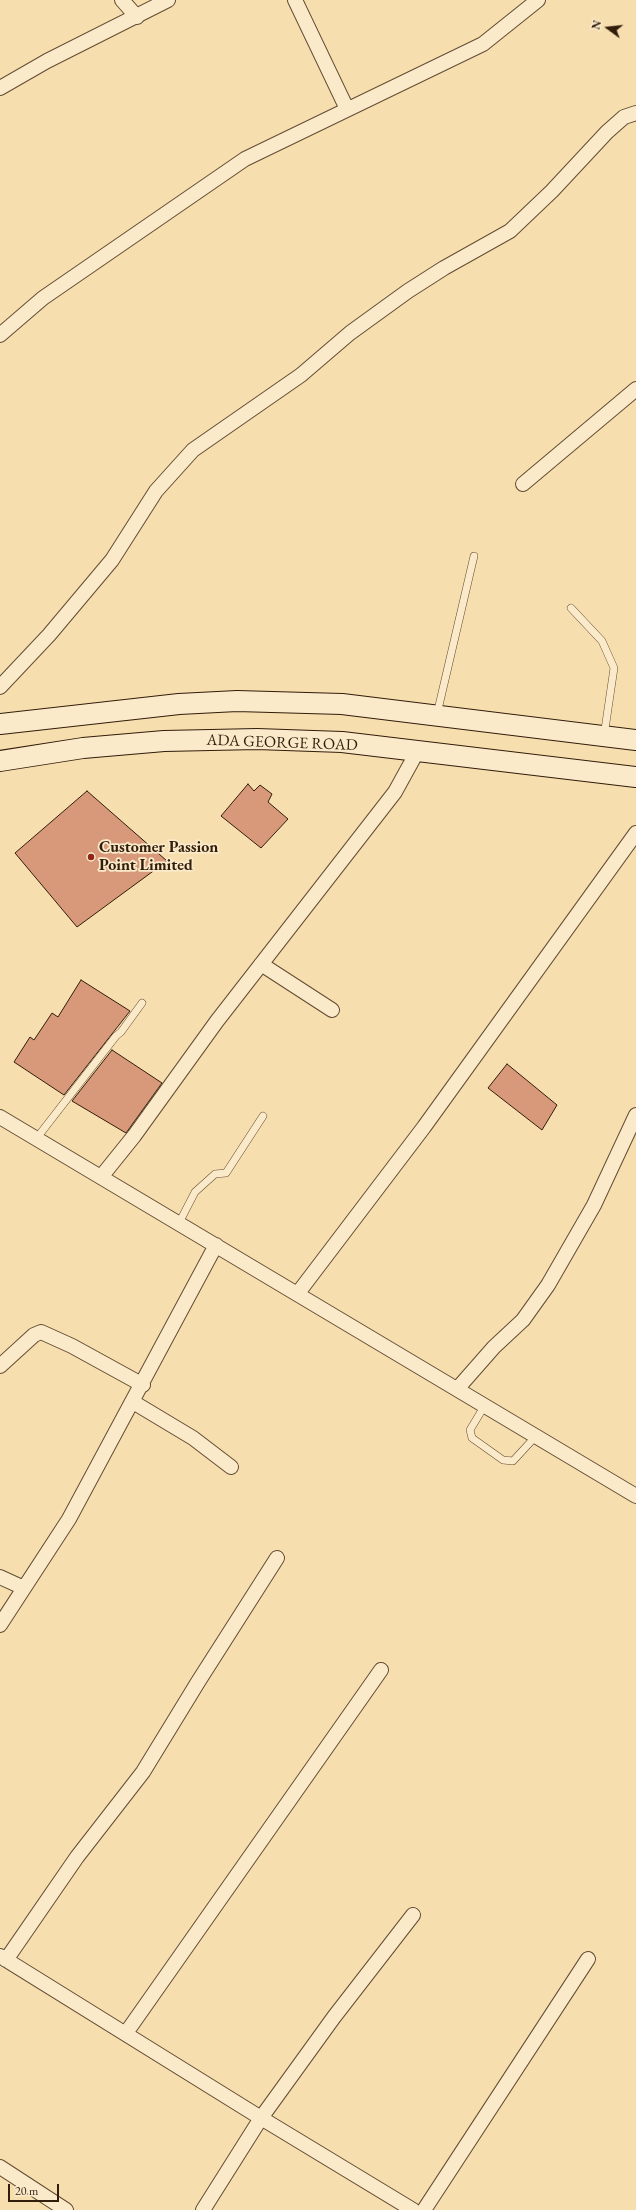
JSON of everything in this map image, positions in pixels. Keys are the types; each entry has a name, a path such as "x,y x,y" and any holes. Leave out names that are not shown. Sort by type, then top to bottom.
{"main road":[{"path":"0,724 148,706 237,701 342,704 636,740"},
{"name":"ADA GEORGE ROAD","path":"0,761 90,748 164,741 241,739 342,742 636,777"}],"street":[{"path":"122,0 137,17"},
{"path":"0,88 47,61 137,17 168,0"},
{"path":"295,0 347,109"},
{"path":"0,335 43,298 245,159 483,44 538,0"},
{"path":"0,688 49,635 112,560 156,491 193,450 301,375 350,332 408,291 444,268 510,231 552,191 624,116 636,113"},
{"path":"523,484 636,389"},
{"path":"101,1177 134,1136 217,1021 395,792 416,752"},
{"path":"298,1293 424,1127 636,833"},
{"path":"261,964 332,1010"},
{"path":"458,1388 494,1347 523,1320 548,1286 594,1205 636,1115"},
{"path":"0,1117 485,1404 636,1496"},
{"path":"0,1625 69,1518 143,1385 216,1245"},
{"path":"0,1366 34,1335 40,1332 72,1346 143,1385"},
{"path":"133,1402 193,1438 231,1467"},
{"path":"277,1558 143,1772 76,1856 3,1958 126,2033 260,2118 413,2210"},
{"path":"0,1577 24,1588"},
{"path":"126,2033 381,1670"},
{"path":"203,2210 260,2118 334,2017 413,1916"},
{"path":"424,2210 588,1959"},
{"path":"0,2167 66,2210"}],"lane":[{"path":"436,716 474,556"},
{"path":"571,608 602,641 614,668 604,736"},
{"path":"36,1139 116,1036 121,1032 142,1003"},
{"path":"179,1223 196,1192 215,1174 226,1173 263,1116"},
{"path":"485,1404 470,1430 472,1438 503,1460 513,1461 537,1436"}],"building":[{"path":"248,784 254,791 260,785 272,794 268,802 288,819 261,848 221,816"},
{"name":"Customer Passion Point Limited","path":"87,791 167,861 77,927 15,853"},
{"path":"81,980 130,1011 64,1095 14,1062 30,1037 34,1040 52,1013 58,1017"},
{"path":"112,1050 162,1083 126,1133 72,1101"},
{"path":"507,1064 557,1105 542,1130 488,1088"}],"place":[{"name":"Customer Passion Point Limited","path":"91,857"}]}
